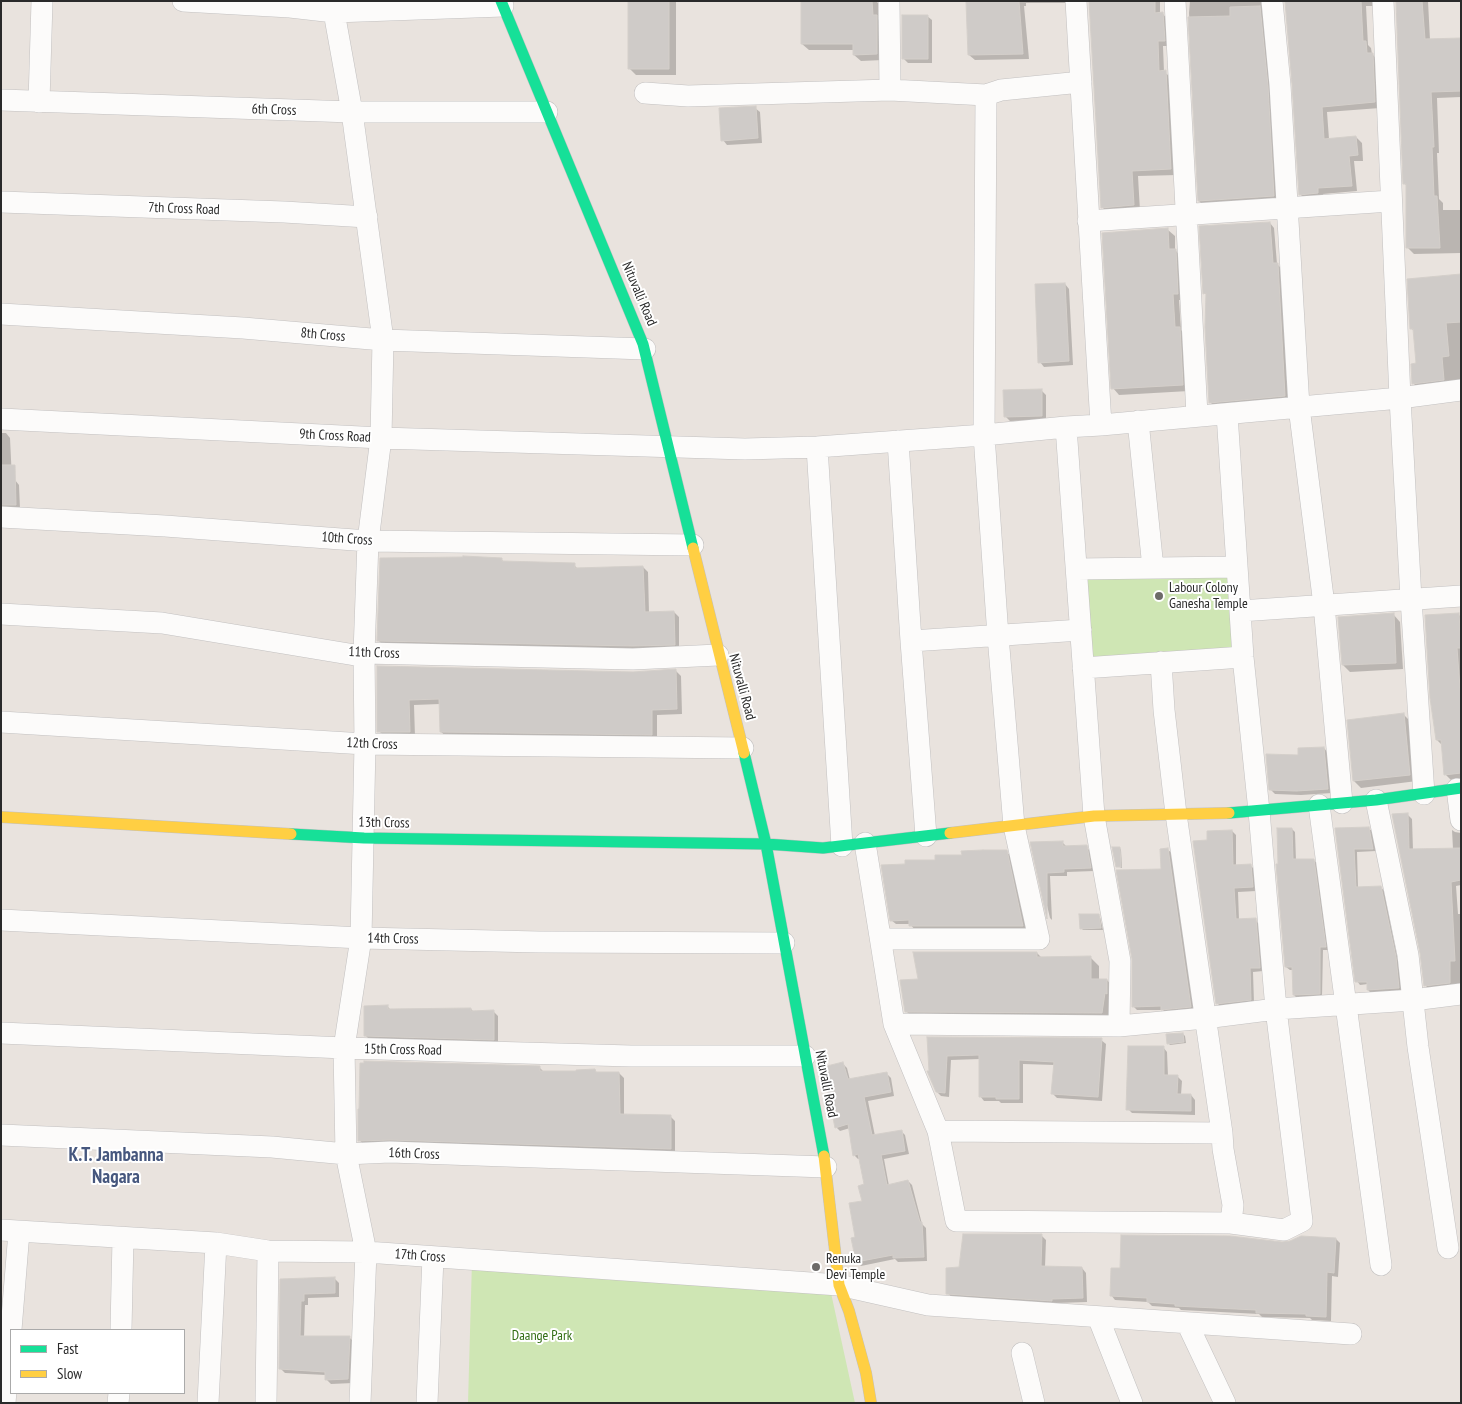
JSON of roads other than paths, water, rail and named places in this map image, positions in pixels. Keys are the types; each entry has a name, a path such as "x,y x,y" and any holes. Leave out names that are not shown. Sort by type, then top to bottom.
{"street":[{"path":"40,102 42,1"},
{"path":"183,1 290,7 502,4"},
{"path":"889,1 890,90"},
{"path":"1076,1 1101,425"},
{"path":"1175,1 1197,416"},
{"path":"1272,1 1280,85 1299,407 1324,606 1342,803"},
{"path":"1383,1 1400,398 1424,794"},
{"name":"Nituvalli Road","path":"502,4 644,349 766,844 826,1167 839,1285 849,1311 872,1403"},
{"path":"330,7 352,112 383,340 381,438 368,541 364,653 365,744 361,938 344,1048 346,1154 366,1252 360,1403"},
{"path":"645,93 688,96 890,90 986,95 1001,90 1081,82"},
{"path":"881,939 1039,939 1014,826 984,435 986,95"},
{"name":"6th Cross","path":"1,100 352,112 547,112"},
{"path":"1088,221 1391,201"},
{"name":"7th Cross Road","path":"1,202 284,212 366,217"},
{"name":"8th Cross","path":"1,314 243,328 383,340 644,349"},
{"name":"9th Cross Road","path":"1,419 381,438 669,448 817,448 1226,414 1400,398 1461,390"},
{"path":"866,843 894,1024 938,1131 956,1221 1231,1223 1284,1230 1302,1221 1276,1009 1240,612 1226,414"},
{"path":"1138,421 1153,568"},
{"path":"1066,426 1094,816 1120,961 1119,1026"},
{"path":"898,441 910,641 926,836"},
{"path":"817,448 842,846"},
{"name":"10th Cross","path":"1,518 165,526 368,541 693,545"},
{"path":"1076,569 1237,566"},
{"path":"1240,612 1461,596"},
{"name":"11th Cross","path":"1,614 162,623 361,656 364,653 632,659 718,654"},
{"path":"910,641 1081,630"},
{"path":"1083,668 1244,657"},
{"path":"1161,662 1164,710 1176,814 1223,1149 1233,1205 1231,1223"},
{"name":"12th Cross","path":"1,722 365,744 743,748"},
{"path":"1459,788 1461,820"},
{"name":"13th Cross","path":"1,817 364,838 766,844 823,848 1094,816 1259,811 1376,800 1459,788"},
{"path":"1376,800 1408,955 1418,1047 1448,1248"},
{"path":"1319,805 1381,1265"},
{"name":"14th Cross","path":"1,920 361,938 539,942 784,943"},
{"path":"894,1024 1119,1026 1276,1009 1413,1000 1461,994"},
{"name":"15th Cross Road","path":"1,1033 344,1048 631,1056 805,1056"},
{"path":"938,1131 1222,1133"},
{"name":"16th Cross","path":"1,1135 272,1147 346,1154 390,1152 826,1167"},
{"path":"5,1403 10,1231"},
{"name":"17th Cross","path":"10,1231 216,1243 268,1252 366,1252 839,1285 928,1305 1351,1334"},
{"path":"121,1329 123,1238"},
{"path":"208,1403 216,1243"},
{"path":"266,1403 268,1252"},
{"path":"427,1403 432,1256"},
{"path":"1098,1317 1132,1403"},
{"path":"1187,1323 1225,1403"},
{"path":"1022,1353 1034,1403"}],"place":[{"name":"Labour Colony Ganesha Temple","path":"1159,596"},
{"name":"Renuka Devi Temple","path":"816,1267"}],"district":[{"name":"K.T. Jambanna Nagara","path":"116,1167"}],"park label":[{"name":"Daange Park","path":"542,1336"}]}
